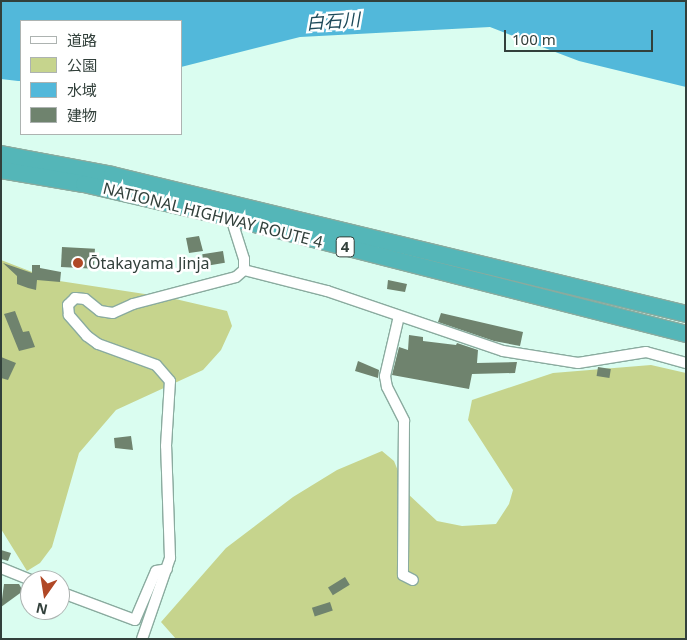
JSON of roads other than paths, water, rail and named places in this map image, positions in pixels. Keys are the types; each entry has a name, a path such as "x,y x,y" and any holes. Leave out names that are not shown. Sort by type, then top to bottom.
{"highway":[{"name":"NATIONAL HIGHWAY ROUTE 4","path":"1,154 112,175 686,314"},
{"name":"NATIONAL HIGHWAY ROUTE 4","path":"1,170 84,184 230,218 686,334"}],"street":[{"path":"142,639 170,558 166,446 170,381 156,366 98,344 86,336 69,315 68,305 75,298 85,299 100,311 113,313 133,304 236,278 244,270 244,259 230,218"},
{"path":"244,270 327,291 503,351 578,363 646,352 686,363"},
{"path":"399,316 385,376 387,387 404,421 403,575 413,580"},
{"path":"1,568 20,576"},
{"path":"70,596 135,620 156,572 167,569"}],"water":[{"name":"白石川","path":"1,1 686,1 686,87 579,61 490,27 300,37 182,67 182,20 20,20 20,81 1,79"}],"place":[{"name":"Ōtakayama Jinja","path":"78,263"}]}
